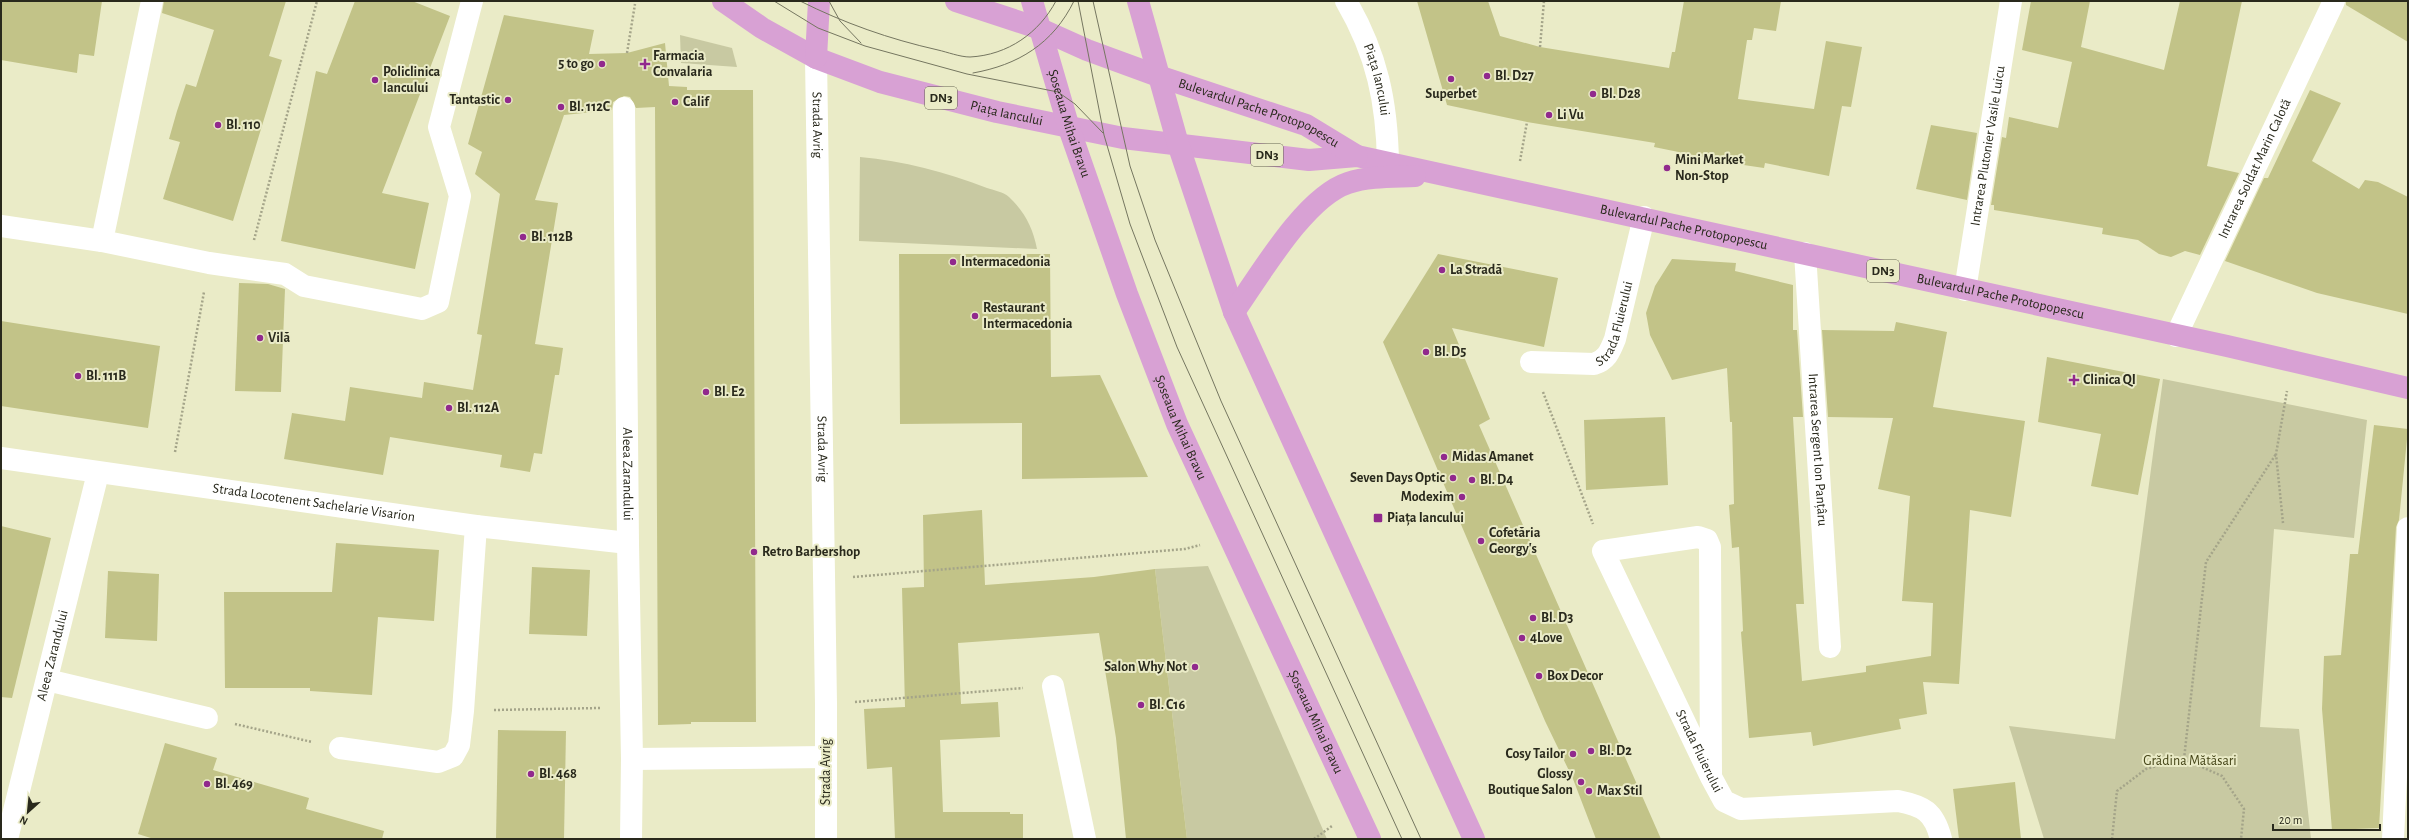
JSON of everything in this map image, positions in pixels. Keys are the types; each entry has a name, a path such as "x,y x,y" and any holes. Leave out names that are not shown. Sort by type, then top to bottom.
{"main road":[{"name":"DN3","path":"723,1 762,28 816,58"},
{"path":"816,58 819,1"},
{"name":"DN3","path":"956,1 1038,28 1087,50 1158,76"},
{"name":"Șoseaua Mihai Bravu","path":"1032,1 1038,28 1069,128 1150,356 1178,424 1370,839"},
{"path":"1138,1 1178,144 1234,312 1474,839"},
{"name":"Piața Iancului","path":"816,58 880,82 1069,128 1178,144"},
{"name":"Bulevardul Pache Protopopescu","path":"1158,76 1306,125 1357,156"},
{"name":"Bulevardul Pache Protopopescu","path":"1178,144 1309,160 1357,156 1644,217 2408,388"},
{"path":"1234,312 1309,209 1331,191 1356,181 1441,173"}],"street":[{"path":"102,241 152,1"},
{"path":"1,226 102,241 209,263 285,274 304,286 422,309 438,302 460,196 439,127 472,1"},
{"name":"Piața Iancului","path":"1346,1 1362,29 1379,74 1386,112 1388,163"},
{"name":"Intrarea Plutonier Vasile Luicu","path":"1965,290 2011,1"},
{"name":"Intrarea Soldat Marin Calotă","path":"2176,336 2334,1"},
{"name":"Strada Avrig","path":"816,58 825,579 826,839"},
{"name":"Aleea Zarandului","path":"624,108 628,543 632,759 631,839"},
{"name":"Strada Fluierului","path":"1531,362 1594,364 1603,362 1610,352 1615,339 1644,217"},
{"name":"Intrarea Sergent Ion Panțâru","path":"1805,253 1830,646"},
{"name":"Strada Locotenent Sachelarie Visarion","path":"1,458 98,473 170,480 476,526 628,543"},
{"name":"Aleea Zarandului","path":"7,839 98,473"},
{"path":"340,748 438,762 453,756 459,745 463,711 476,526"},
{"path":"2393,839 2408,528"},
{"path":"1603,551 1698,537 1707,540 1710,547 1711,777"},
{"name":"Strada Fluierului","path":"1603,551 1711,777 1724,801 1741,809 1898,801 1919,805 1931,816 1941,839"},
{"path":"47,680 207,718"},
{"path":"1054,686 1085,839"},
{"path":"632,759 826,757"}],"path":[{"path":"246,269 317,1"},
{"path":"1540,48 1544,1"},
{"path":"627,53 635,4"},
{"path":"1518,167 1527,122"},
{"path":"170,480 209,263"},
{"path":"2283,524 2276,454 2291,361"},
{"path":"1531,362 1603,551"},
{"path":"2184,759 2206,562 2276,454"},
{"path":"825,579 1185,548 1208,543 1229,534"},
{"path":"826,704 1054,686"},
{"path":"463,711 631,707"},
{"path":"207,718 340,748"},
{"path":"2112,839 2116,791 2146,769 2184,759 2222,776 2244,809 2241,839"}],"green space":[{"path":"680,35 732,48 737,67 681,63"},
{"path":"860,157 892,161 924,168 956,177 1004,194 1020,208 1028,221 1037,249 859,241"},
{"name":"Grădina Mătăsari","path":"2163,379 2367,420 2354,538 2274,529 2260,727 2299,729 2311,839 2044,839 2009,726 2115,739"},
{"path":"1208,566 1327,839 1187,839 1155,569"}],"building":[{"path":"1,1 102,1 94,56 79,54 77,73 1,60"},
{"name":"Bl. 110","path":"164,1 286,1 269,56 282,60 233,221 163,199 180,142 169,139 177,111 186,84 196,87 214,30 162,13"},
{"path":"355,1 412,1 450,16 382,193 429,203 415,269 281,241 316,71 327,74"},
{"path":"1417,1 1488,1 1500,36 1540,47 1669,68 1672,52 1675,52 1684,1 1781,1 1776,31 1754,28 1752,40 1747,40 1738,99 1814,109 1826,41 1862,47 1851,107 1842,106 1829,176 1765,163 1764,168 1703,159 1703,157 1654,147 1655,143 1527,122 1447,105"},
{"path":"2031,1 2090,1 2081,47 2164,70 2180,1 2242,1 2207,166 2239,173 2200,255 2185,251 2171,257 2159,254 2138,240 2102,234 2103,228 1994,210 1994,205 1991,205 2002,137 2006,138 2009,117 2058,128 2072,62 2022,50"},
{"path":"2346,1 2408,1 2408,42 2346,5"},
{"path":"504,15 594,30 589,54 627,53 665,43 669,86 687,87 687,90 753,90 756,722 691,722 691,724 658,725 655,107 636,108 630,97 624,96 613,102 612,110 564,115 535,200 558,203 535,344 563,348 559,375 555,375 542,454 534,453 530,472 500,467 502,455 390,437 383,475 284,459 292,413 345,421 350,387 422,398 424,382 473,390 482,335 477,334 500,194 475,174 482,152 468,144"},
{"path":"2310,90 2341,103 2312,161 2359,189 2365,180 2378,182 2408,197 2408,314 2317,293 2225,261 2264,178 2268,178"},
{"path":"1931,125 1977,133 1967,200 1916,189"},
{"name":"Restaurant Intermacedonia","path":"899,254 1050,254 1051,377 1100,375 1148,477 1022,479 1022,423 900,424"},
{"path":"1438,254 1558,278 1544,347 1452,328 1490,419 1479,425 1661,839 1596,839 1573,779 1545,721 1383,342"},
{"path":"1672,259 1736,263 1735,271 1793,285 1793,330 1797,330 1803,417 1793,417 1804,604 1796,604 1802,681 1866,672 1866,666 1931,656 1933,603 1902,601 1910,496 1878,489 1893,418 1828,417 1822,330 1894,331 1896,322 1947,332 1933,407 2025,421 2011,517 1970,510 1959,684 1923,682 1927,714 1899,719 1901,729 1813,746 1811,732 1749,738 1741,632 1743,631 1739,547 1732,548 1729,505 1734,504 1732,422 1730,422 1727,368 1672,380 1650,335 1646,313 1655,286"},
{"name":"Vilă","path":"239,283 268,284 285,289 281,392 235,391"},
{"name":"Bl. 111B","path":"1,321 160,346 148,428 1,406"},
{"path":"2047,357 2160,379 2138,495 2091,486 2101,434 2038,422"},
{"path":"1665,417 1668,485 1586,490 1584,420"},
{"path":"2374,425 2408,429 2399,520 2396,527 2379,828 2332,830 2322,709 2324,656 2341,655 2350,554 2358,554"},
{"name":"Bl. C16","path":"982,510 985,585 1094,577 1155,569 1187,839 1126,839 1116,738 1099,633 958,643 961,704 998,702 1000,737 940,740 943,812 1010,812 1010,814 1023,814 1023,839 895,839 892,767 867,769 864,709 905,707 902,588 924,587 923,515"},
{"path":"1,526 51,538 12,698 1,697"},
{"path":"336,543 439,550 434,621 378,617 372,695 310,691 310,688 225,688 224,592 332,592"},
{"path":"532,567 590,570 587,636 529,634"},
{"path":"108,571 159,574 157,641 105,638"},
{"name":"Bl. 468","path":"498,730 566,731 564,839 496,839"},
{"name":"Bl. 469","path":"165,743 217,758 213,770 309,798 306,809 384,831 382,839 154,839 138,834"},
{"path":"2015,782 2021,839 1959,839 1953,789"}],"tram line":[{"path":"774,1 818,28 865,46 967,74 1058,92 1075,104 1103,133"},
{"path":"800,1 850,23 902,41 970,57 997,52 1021,40 1041,23 1056,1"},
{"path":"829,1 840,21 861,43"},
{"path":"973,73 1005,64 1019,58 1045,41 1056,29 1074,1"},
{"path":"1078,1 1104,135 1130,224 1177,347 1402,839"},
{"path":"1093,1 1130,166 1155,240 1221,401 1421,839"}],"place":[{"name":"5 to go","path":"602,64"},
{"name":"Farmacia Convalaria","path":"645,64"},
{"name":"Bl. D27","path":"1487,76"},
{"name":"Superbet","path":"1451,79"},
{"name":"Policlinica Iancului","path":"375,80"},
{"name":"Bl. D28","path":"1593,94"},
{"name":"Tantastic","path":"508,100"},
{"name":"Calif","path":"675,102"},
{"name":"Bl. 112C","path":"561,107"},
{"name":"Li Vu","path":"1549,115"},
{"name":"Bl. 110","path":"218,125"},
{"name":"Mini Market Non-Stop","path":"1667,168"},
{"name":"Bl. 112B","path":"523,237"},
{"name":"Intermacedonia","path":"953,262"},
{"name":"La Stradă","path":"1442,270"},
{"name":"Restaurant Intermacedonia","path":"975,316"},
{"name":"Vilă","path":"260,338"},
{"name":"Bl. D5","path":"1426,352"},
{"name":"Bl. 111B","path":"78,376"},
{"name":"Clinica QI","path":"2074,380"},
{"name":"Bl. E2","path":"706,392"},
{"name":"Bl. 112A","path":"449,408"},
{"name":"Midas Amanet","path":"1444,457"},
{"name":"Seven Days Optic","path":"1453,478"},
{"name":"Bl. D4","path":"1472,480"},
{"name":"Modexim","path":"1462,497"},
{"name":"Piața Iancului","path":"1378,518"},
{"name":"Cofetăria Georgy's","path":"1481,541"},
{"name":"Retro Barbershop","path":"754,552"},
{"name":"Bl. D3","path":"1533,618"},
{"name":"4Love","path":"1522,638"},
{"name":"Salon Why Not","path":"1195,667"},
{"name":"Box Decor","path":"1539,676"},
{"name":"Bl. C16","path":"1141,705"},
{"name":"Bl. D2","path":"1591,751"},
{"name":"Cosy Tailor","path":"1573,754"},
{"name":"Bl. 468","path":"531,774"},
{"name":"Glossy Boutique Salon","path":"1581,782"},
{"name":"Bl. 469","path":"207,784"},
{"name":"Max Stil","path":"1589,791"}]}
